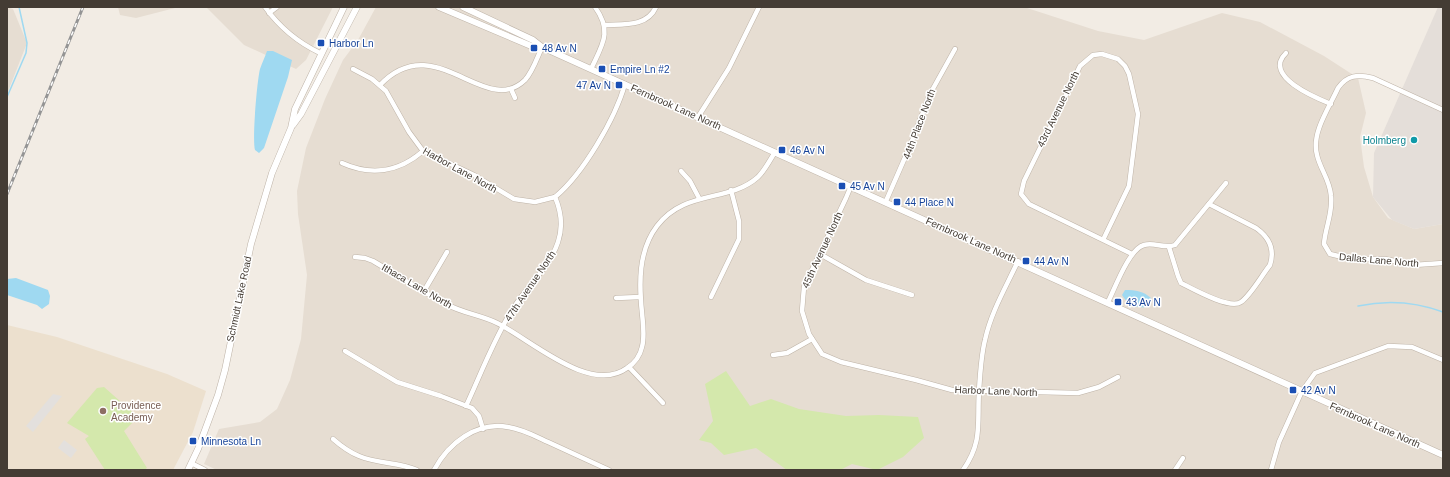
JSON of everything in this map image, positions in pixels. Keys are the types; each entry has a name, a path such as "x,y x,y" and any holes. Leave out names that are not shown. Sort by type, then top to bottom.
{"street":[{"path":"265,7 283,30 320,53"},
{"path":"269,13 277,7"},
{"name":"Schmidt Lake Road","path":"291,128 294,108 344,7"},
{"name":"Schmidt Lake Road","path":"188,470 218,395 225,370 256,225 272,173 291,128 301,114 356,7"},
{"name":"Fernbrook Lane North","path":"440,7 536,48 542,47"},
{"name":"Fernbrook Lane North","path":"463,7 533,40 542,47 886,201 1443,455"},
{"path":"591,69 603,43 605,25 595,7"},
{"path":"605,25 641,22 651,15 656,7"},
{"path":"698,117 729,68 759,7"},
{"path":"380,85 396,72 405,68 426,65 446,70 494,90 511,89 526,78 542,47"},
{"name":"44th Place North","path":"886,201 908,152 930,94 955,49"},
{"name":"43rd Avenue North","path":"1103,240 1129,186 1138,114 1129,74 1125,66 1118,59 1102,54 1093,54 1080,66 1024,180 1021,194 1029,204 1103,240 1132,254"},
{"path":"1286,54 1282,58 1281,65 1288,80 1301,90 1331,104 1342,83 1354,76 1361,75 1373,78 1443,110"},
{"name":"Harbor Lane North","path":"353,69 380,85 394,102 409,132 423,151 474,175 514,199 535,202 555,197"},
{"path":"555,197 573,180 596,144 616,107 625,84"},
{"path":"511,89 515,98"},
{"name":"Dallas Lane North","path":"1331,104 1319,128 1316,146 1317,155 1329,184 1331,194 1330,214 1324,244 1330,254 1351,258 1385,259 1414,265 1443,264"},
{"path":"342,163 354,168 379,171 392,169 404,164 423,151"},
{"path":"663,403 629,367 637,359 643,344 640,297 642,261 650,237 665,216 686,202 741,187 758,176 775,152"},
{"path":"681,171 690,181 699,198"},
{"path":"1108,302 1135,250 1146,244 1169,247 1180,240 1226,183"},
{"name":"45th Avenue North","path":"812,339 802,310 804,287 850,186"},
{"path":"711,297 739,239 739,221 731,190"},
{"name":"47th Avenue North","path":"466,406 513,308 554,252 559,240 561,228 560,215 555,197"},
{"path":"1169,247 1181,283 1226,304 1236,305 1244,300 1270,265 1272,258 1271,244 1263,232 1209,204"},
{"path":"424,291 447,252"},
{"path":"820,254 866,280 912,295"},
{"name":"Ithaca Lane North","path":"355,257 373,261 459,310 486,319 503,327 540,350 584,372 606,376 615,375 629,367"},
{"path":"963,470 974,452 978,439 980,426 979,392 984,340 999,300 1018,261"},
{"path":"616,298 640,297"},
{"path":"773,355 787,353 812,339"},
{"name":"Harbor Lane North","path":"812,339 822,354 841,362 952,390 1078,394 1099,387 1118,377"},
{"path":"1271,470 1278,442 1302,392 1310,377 1320,370 1376,349 1400,345 1412,347 1443,360"},
{"path":"345,351 397,382 441,396 476,411 483,429"},
{"path":"434,470 448,448 459,440 483,429 507,426 609,470"},
{"path":"333,439 351,453 360,457 400,464 417,470"},
{"path":"1175,470 1183,458"},
{"path":"191,464 205,470"}],"shaded area":[{"path":"7,7 13,9 27,43 7,94"},
{"path":"118,7 333,7 306,60 296,69 244,45 207,8 175,8 136,18 120,15"},
{"path":"376,7 1024,7 1098,31 1144,40 1222,13 1260,22 1324,56 1358,78 1366,113 1360,137 1364,167 1373,197 1388,218 1414,229 1443,224 1443,470 217,470 204,464 219,429 260,422 277,409 290,380 301,339 307,275 298,214 297,191 306,148 325,99 343,60 358,40"},
{"path":"1438,7 1443,7 1443,224 1414,229 1392,220 1373,197 1374,153"},
{"name":"Providence Academy","path":"7,325 57,337 167,374 206,391 193,432 173,470 7,470"},
{"path":"53,394 62,396 33,432 26,426"},
{"path":"64,440 77,450 71,458 58,448"}],"green space":[{"path":"726,371 750,406 771,399 799,409 846,416 879,415 918,417 924,438 903,457 877,470 852,464 840,470 787,470 756,448 724,455 711,443 699,440 713,421 705,384"},
{"path":"104,387 138,417 124,431 147,468 144,470 105,470 85,439 89,436 67,423 97,388"}],"water":[{"path":"267,51 273,51 292,60 288,77 264,148 259,153 255,150 254,144 255,110 260,69"},
{"path":"16,278 48,290 50,296 49,304 42,309 37,305 7,295 7,279"},
{"path":"1125,290 1142,292 1151,298 1151,302 1146,307 1132,305 1122,295"}],"waterway":[{"path":"7,97 26,53 27,43 19,7"},
{"path":"1358,306 1379,303 1401,303 1422,306 1443,312"}],"railway":[{"path":"7,194 83,7"}],"place":[{"name":"Harbor Ln","path":"321,43"},
{"name":"48 Av N","path":"534,48"},
{"name":"Empire Ln #2","path":"602,69"},
{"name":"47 Av N","path":"619,85"},
{"name":"Holmberg","path":"1414,140"},
{"name":"46 Av N","path":"782,150"},
{"name":"45 Av N","path":"842,186"},
{"name":"44 Place N","path":"897,202"},
{"name":"44 Av N","path":"1026,261"},
{"name":"43 Av N","path":"1118,302"},
{"name":"42 Av N","path":"1293,390"},
{"name":"Providence Academy","path":"103,411"},
{"name":"Minnesota Ln","path":"193,441"}]}
